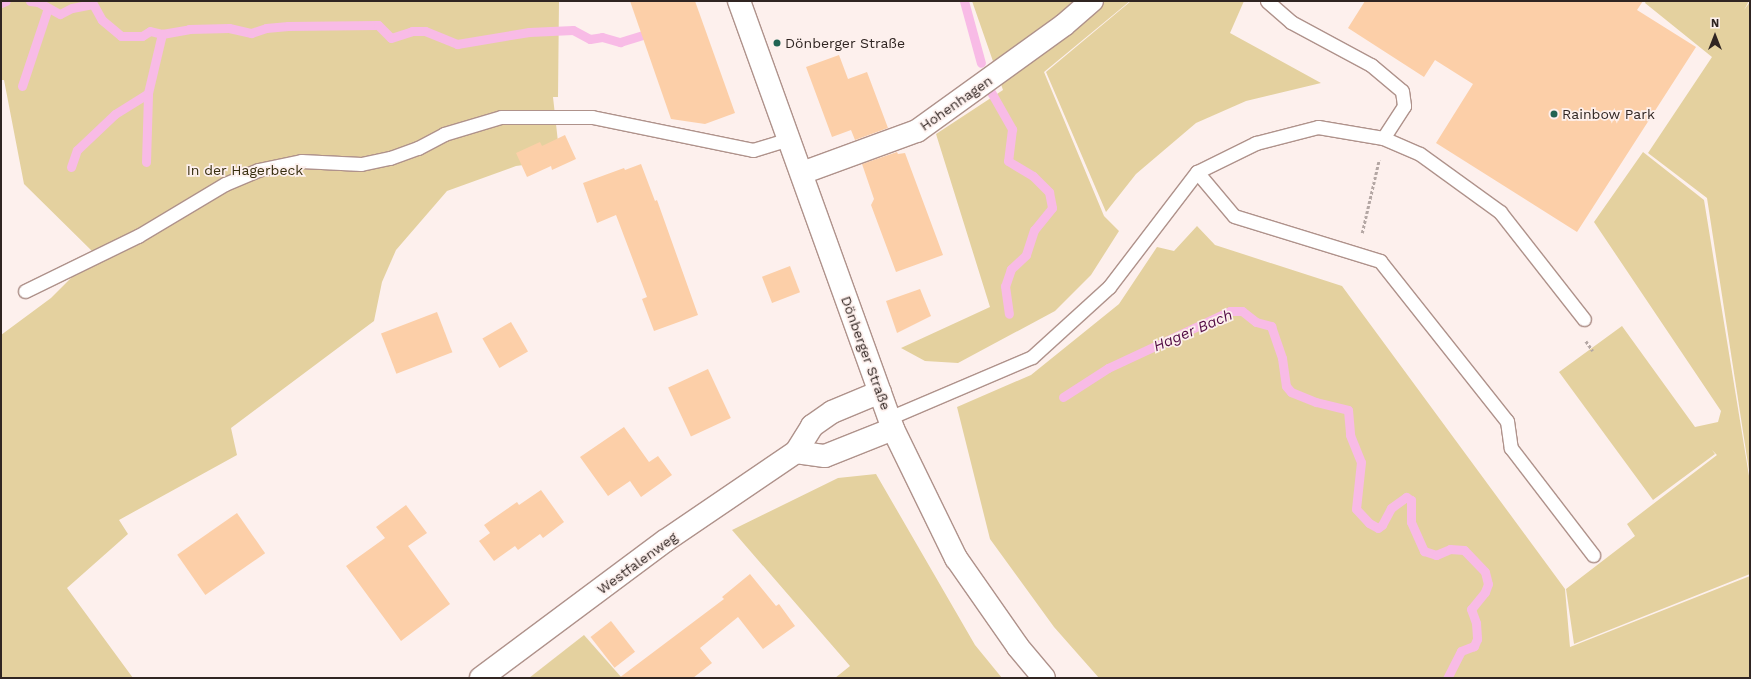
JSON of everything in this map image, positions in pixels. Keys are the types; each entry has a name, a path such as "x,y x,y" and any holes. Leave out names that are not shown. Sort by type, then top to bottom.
{"street":[{"name":"Dönberger Straße","path":"739,1 790,139 891,423 956,558 1018,647 1044,678"},
{"name":"Hohenhagen","path":"802,173 917,131 1064,25 1092,1"},
{"name":"Westfalenweg","path":"481,678 665,541 796,452 812,426 832,412 880,392"},
{"path":"796,452 825,456 891,423"}],"lane":[{"path":"1267,1 1291,22 1371,65 1402,91 1404,106 1383,138"},
{"path":"25,291 138,236 225,184 258,170 301,161 361,164 390,158 418,148 444,134 501,117 592,117 753,150 790,139"},
{"path":"891,423 1032,357 1109,287 1197,172 1256,143 1318,127 1383,138 1420,154 1500,212 1584,319"},
{"path":"1197,172 1234,216 1380,261 1507,421 1511,448 1593,555"}],"path":[{"path":"1366,220 1375,182"}],"green space":[{"name":"In der Hagerbeck","path":"1,1 559,1 558,97 553,97 560,160 516,166 447,191 396,250 382,282 374,321 231,428 237,455 119,520 128,534 67,588 133,678 1,678 1,335 51,298 95,254 24,184 4,80 1,80"},
{"path":"972,1 1130,1 1044,72 1104,216 1119,231 1091,275 1055,311 958,363 925,361 901,348 990,307 936,134 1003,90"},
{"path":"1131,1 1244,1 1230,33 1321,83 1246,101 1196,123 1136,174 1106,212 1046,72"},
{"path":"1646,1 1749,1 1744,10 1750,2 1750,477 1707,198 1648,153 1712,57 1645,3"},
{"path":"1643,152 1704,200 1750,482 1750,574 1574,644 1566,589 1635,536 1627,524 1717,455 1712,450 1715,454 1653,500 1559,372 1622,326 1695,427 1718,422 1721,411 1594,222"},
{"path":"1197,226 1215,245 1342,286 1565,589 1570,647 1750,576 1750,678 1099,678 1054,627 990,539 957,407 1031,375 1119,304 1157,247 1174,251"},
{"path":"876,474 975,645 1002,678 835,678 850,666 732,530 838,478"},
{"path":"584,635 622,678 529,678"}],"building":[{"path":"630,1 695,1 735,113 705,124 671,119"},
{"name":"Rainbow Park","path":"1365,1 1643,1 1637,10 1696,47 1577,232 1436,143 1473,84 1435,60 1424,77 1348,28"},
{"path":"839,55 848,79 867,72 888,128 855,140 851,130 832,137 806,67"},
{"path":"565,135 576,159 552,170 551,166 527,177 516,153 540,142 542,146"},
{"path":"897,152 898,154 905,153 943,255 896,272 871,205 874,199 862,164"},
{"path":"641,164 655,201 657,200 698,315 654,331 642,299 647,297 616,215 597,223 583,183 624,168 625,170"},
{"path":"790,266 800,292 772,303 762,277"},
{"path":"920,289 931,316 897,333 886,301"},
{"path":"437,312 452,352 396,374 381,334"},
{"path":"511,322 528,351 499,368 482,338"},
{"path":"708,369 731,418 691,437 668,388"},
{"path":"624,427 649,462 658,456 672,475 641,497 630,481 608,496 580,457"},
{"path":"541,490 564,522 543,538 540,534 518,550 515,546 494,561 479,541 490,533 484,525 517,502 519,505"},
{"path":"406,505 427,533 408,546 450,604 401,641 346,566 385,538 376,527"},
{"path":"237,513 265,553 205,595 177,555"},
{"path":"750,574 776,606 779,604 795,626 763,649 738,617 700,648 712,663 693,678 619,678 724,599 722,597"},
{"path":"611,621 635,652 615,668 591,637"}],"waterway":[{"path":"1,3 6,1"},
{"path":"30,1 38,2 60,14 72,8 93,4 102,20 121,36 142,36 150,31 162,34 189,29 229,28 251,33 266,28 288,26 378,25 391,38 412,31 425,31 457,44 529,32 573,30 590,39 602,37 620,42 653,32"},
{"name":"Hager Bach","path":"964,1 981,63"},
{"path":"22,86 48,8"},
{"path":"146,162 148,93 162,34"},
{"name":"Hager Bach","path":"991,92 1012,129 1008,161 1033,176 1049,192 1052,208 1034,230 1026,255 1011,269 1005,286 1009,314"},
{"path":"71,167 77,150 115,114 148,93"},
{"name":"Hager Bach","path":"1063,397 1108,368 1230,311 1242,311 1256,322 1271,326 1282,358 1286,386 1291,392 1316,402 1348,410 1350,435 1361,462 1356,509 1369,523 1378,528 1382,525 1391,508 1406,497 1411,500 1411,522 1424,551 1436,555 1450,549 1464,550 1485,572 1488,584 1485,592 1471,609 1476,623 1477,639 1474,646 1461,651 1447,678"}],"place":[{"name":"Dönberger Straße","path":"777,43"},
{"name":"Rainbow Park","path":"1554,114"}]}
